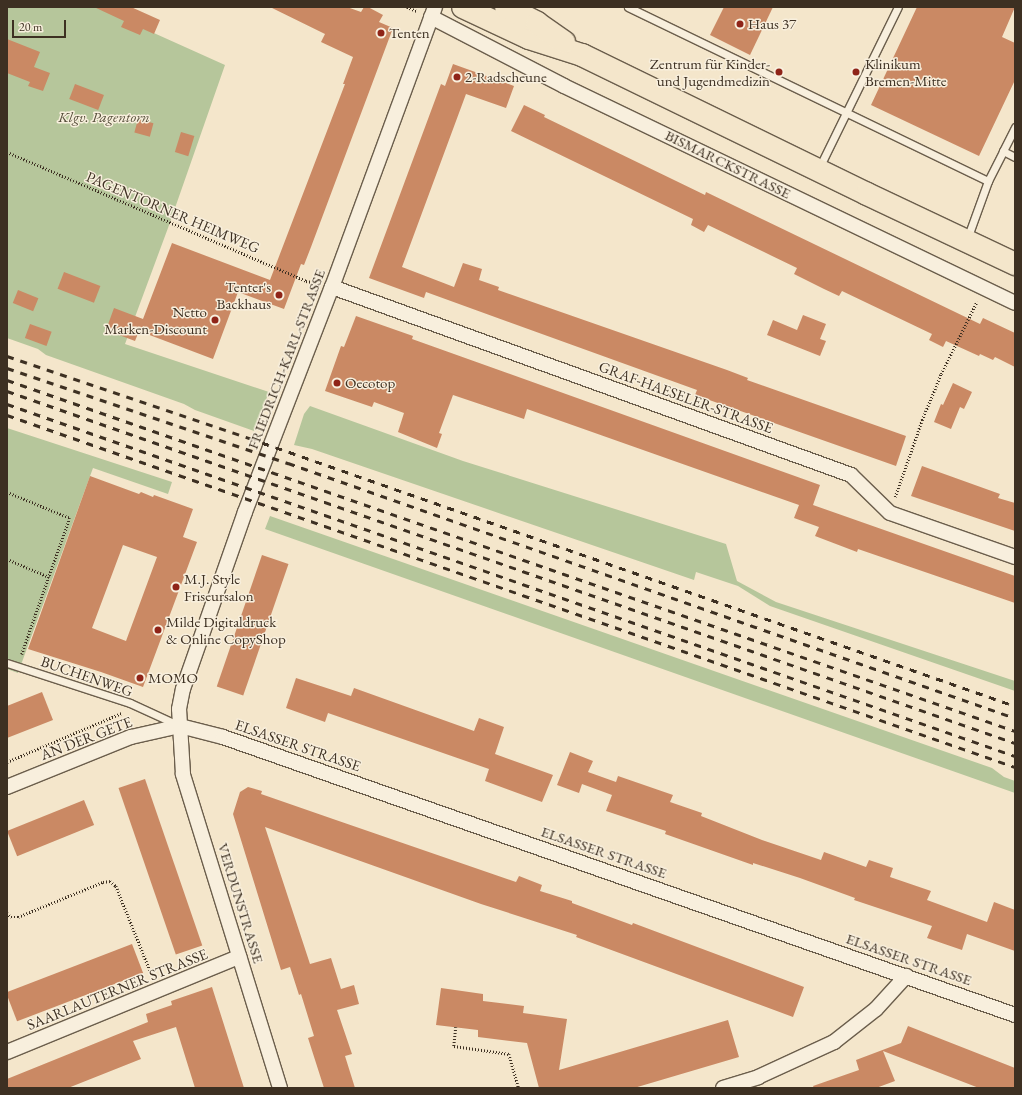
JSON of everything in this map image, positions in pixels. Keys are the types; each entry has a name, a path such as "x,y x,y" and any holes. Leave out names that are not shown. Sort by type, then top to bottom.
{"main road":[{"path":"463,7 528,38 582,55 1015,264"},
{"path":"506,7 537,23 582,55"}],"street":[{"name":"FRIEDRICH-KARL-STRASSE","path":"180,726 179,709 185,682 245,512 436,16"},
{"name":"BISMARCKSTRASSE","path":"436,16 564,86 1015,303"},
{"name":"GRAF-HAESELER-STRASSE","path":"332,287 851,474 890,513 1015,557"},
{"name":"AN DER GETE","path":"7,787 131,737 180,726"},
{"name":"VERDUNSTRASSE","path":"180,726 183,774 280,1088"},
{"name":"ELSASSER STRASSE","path":"180,726 223,737 1015,1015"},
{"name":"SAARLAUTERNER STRASSE","path":"7,1052 239,957"},
{"path":"722,1088 758,1077 834,1042 876,1009 906,976"}],"lane":[{"path":"628,7 988,180"},
{"path":"818,170 898,7"},
{"path":"966,240 988,180 1015,127"},
{"path":"1003,152 1015,157"},
{"name":"BUCHENWEG","path":"7,663 137,707 180,726"}],"path":[{"name":"PAGENTORNER HEIMWEG","path":"7,152 306,281 332,287"},
{"path":"890,513 933,394 984,288"},
{"path":"7,492 70,518 18,666"},
{"path":"7,559 49,576"},
{"path":"7,762 137,707"},
{"path":"7,913 11,917 18,917 104,882 110,881 116,886 158,990"},
{"path":"456,1027 454,1046 509,1054 519,1088"}],"green space":[{"name":"Klgv. Pagentorn","path":"7,7 96,7 225,65 168,228 125,344 269,392 254,431 195,410 184,404 46,355 38,349 7,338"},
{"path":"310,406 463,461 726,544 737,581 776,602 1015,681 1015,691 770,606 738,586 696,572 694,580 312,449 294,445 304,414"},
{"path":"7,428 172,482 168,494 93,468 18,673 7,669"},
{"path":"270,516 992,768 1004,777 1015,781 1015,793 265,529"}],"building":[{"path":"94,7 131,7 160,20 154,34 143,29 140,35 121,27 124,21"},
{"path":"270,7 347,7 361,12 364,7 368,7 383,15 379,22 393,28 311,247 304,265 301,264 284,309 238,292 213,359 139,331 135,341 106,330 114,308 143,319 172,243 270,280 345,84 343,84 353,57 321,42 325,34"},
{"name":"Haus 37","path":"724,7 773,7 750,55 710,35"},
{"path":"917,7 1015,7 1002,37 1015,43 1015,80 979,156 871,105"},
{"path":"7,39 40,52 34,67 50,73 43,91 28,86 30,82 7,73"},
{"path":"453,64 514,86 506,108 466,94 402,267 454,287 463,263 482,269 479,280 499,287 498,290 727,370 748,378 747,380 906,436 896,466 695,395 697,390 426,292 424,298 369,278 441,84 445,86"},
{"path":"75,84 104,95 98,110 69,99"},
{"path":"524,105 545,115 544,117 705,195 706,192 980,324 983,318 1015,333 1015,367 995,357 993,360 980,354 979,356 946,341 943,347 929,340 932,334 842,291 839,296 824,289 794,274 797,268 708,225 704,232 691,225 693,219 511,131"},
{"path":"138,119 153,123 150,137 134,133"},
{"path":"181,132 194,136 188,156 175,152"},
{"path":"64,272 100,286 94,303 58,289"},
{"path":"18,290 38,298 33,311 13,303"},
{"path":"803,315 826,324 820,339 826,341 820,356 767,335 773,320 797,330"},
{"path":"356,316 413,336 412,339 820,485 813,505 1015,576 1015,603 858,549 857,552 815,536 819,527 794,518 799,505 527,409 524,419 453,395 439,433 442,434 437,448 398,432 404,413 374,402 372,407 325,391 341,346 344,347"},
{"path":"30,324 52,332 46,346 25,338"},
{"path":"953,383 972,392 964,409 960,407 951,429 934,422 941,404 943,405"},
{"path":"922,466 1000,494 998,498 1015,503 1015,531 911,496"},
{"path":"90,476 139,494 141,492 153,497 154,495 193,509 183,537 197,542 143,687 28,649","holes":["123,545 157,557 126,641 92,628"]},
{"path":"262,555 288,564 243,696 217,686"},
{"path":"296,678 351,696 354,688 474,731 479,718 504,727 495,754 553,775 542,802 485,781 489,769 328,713 325,722 286,708"},
{"path":"42,692 53,720 7,738 7,706"},
{"path":"570,752 593,761 588,772 616,782 618,776 673,795 670,802 702,813 701,816 762,840 821,860 824,852 866,867 869,860 893,868 890,877 931,891 927,900 987,922 994,902 1015,910 1015,951 967,934 962,950 927,938 932,926 854,900 855,898 800,878 753,863 753,865 665,834 666,831 606,811 612,795 582,784 579,793 557,785"},
{"path":"145,779 202,945 176,955 119,788"},
{"path":"248,787 262,791 261,794 516,882 519,876 542,885 540,891 572,901 572,903 632,925 633,923 804,987 793,1017 576,937 577,935 481,904 265,827 310,964 331,958 341,989 354,985 359,1004 337,1010 352,1054 345,1056 355,1088 324,1088 308,1038 314,1036 301,994 299,995 290,967 281,970 233,814 240,792"},
{"path":"84,800 94,825 17,856 7,831"},
{"path":"132,944 143,973 17,1021 7,992"},
{"path":"212,987 244,1088 195,1088 176,1027 133,1041 141,1059 68,1088 7,1088 7,1079 148,1022 146,1014 172,1005 171,1001"},
{"path":"441,988 483,994 483,1001 524,1006 523,1013 567,1019 559,1070 728,1020 739,1057 634,1088 539,1088 527,1043 478,1037 478,1030 436,1025"},
{"path":"908,1026 1015,1068 1015,1088 979,1088 883,1051 895,1081 876,1088 814,1088 813,1086 859,1070 856,1060 901,1043"}],"railway":[{"path":"7,356 249,438 1015,706"},
{"path":"7,368 288,463 1015,718"},
{"path":"7,380 1015,731"},
{"path":"7,391 1015,743"},
{"path":"7,404 1015,756"},
{"path":"7,415 1015,767"}],"place":[{"name":"Haus 37","path":"740,24"},
{"name":"Tenten","path":"381,33"},
{"name":"Zentrum für Kinder- und Jugendmedizin","path":"779,72"},
{"name":"Klinikum Bremen-Mitte","path":"856,72"},
{"name":"2-Radscheune","path":"457,77"},
{"name":"Tenter's Backhaus","path":"279,295"},
{"name":"Netto Marken-Discount","path":"215,320"},
{"name":"Oecotop","path":"337,383"},
{"name":"M.J. Style Friseursalon","path":"176,587"},
{"name":"Milde Digitaldruck & Online CopyShop","path":"158,630"},
{"name":"MOMO","path":"140,678"}]}
